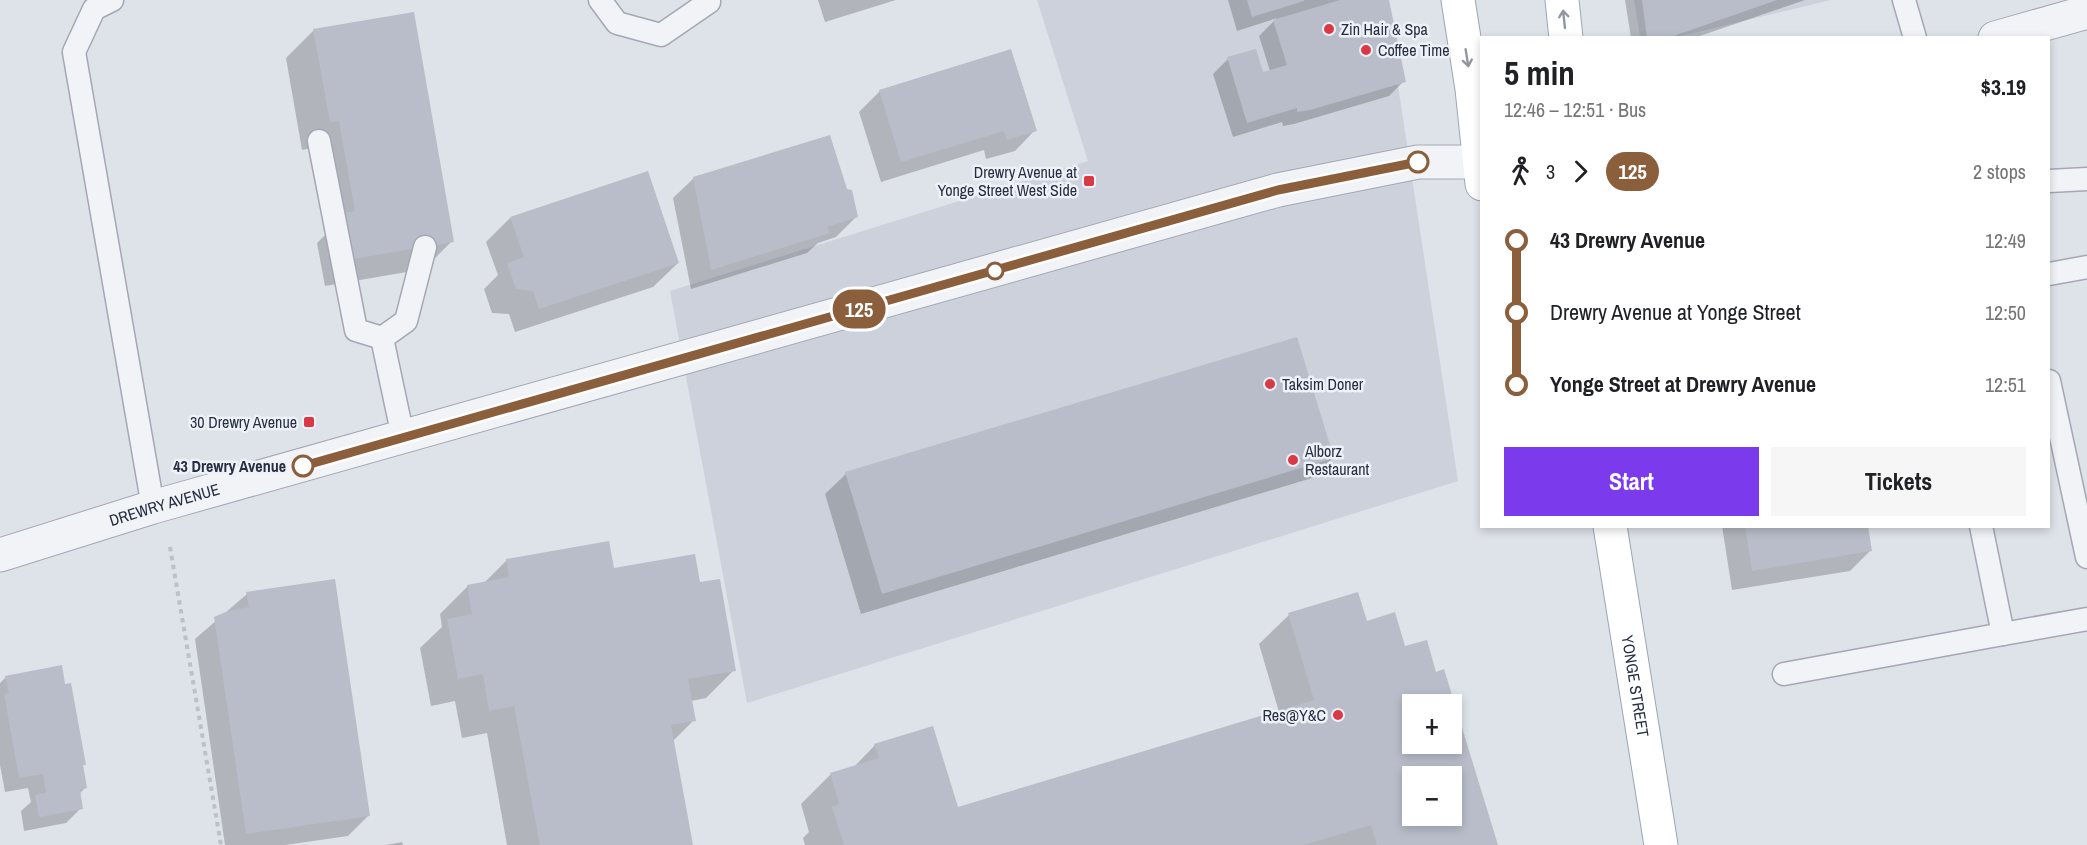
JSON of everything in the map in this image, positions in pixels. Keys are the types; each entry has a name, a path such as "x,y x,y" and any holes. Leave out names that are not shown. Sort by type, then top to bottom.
{"main road":[{"path":"1458,0 1480,160"},
{"path":"1562,0 1566,36"},
{"name":"YONGE STREET","path":"1610,528 1661,845"}],"street":[{"path":"2002,36 2087,12"},
{"name":"DREWRY AVENUE","path":"0,555 159,506 1278,190 1418,162 1480,169"}],"lane":[{"path":"112,0 94,9 74,52 159,506"},
{"path":"600,0 617,23 661,35 709,2"},
{"path":"1905,0 1914,36"},
{"path":"319,141 356,330 382,338"},
{"path":"2050,181 2087,179"},
{"path":"382,338 406,321 425,247"},
{"path":"2050,274 2087,267"},
{"path":"382,338 403,437"},
{"path":"2050,386 2087,557"},
{"path":"1982,528 2003,634"},
{"path":"1784,674 2087,619"}],"path":[{"path":"159,506 221,845"}],"shaded area":[{"path":"1037,0 1385,0 1458,481 747,703 670,291 1088,161"},
{"path":"1634,0 1831,0 1680,36 1640,36"}],"building":[{"path":"1247,0 1304,0 1304,1 1252,17"},
{"path":"1340,0 1389,0 1406,82 1310,110 1297,112 1297,108 1247,123 1227,57 1256,49 1263,72 1287,65 1273,20"},
{"path":"1642,0 1777,0 1674,36 1647,36"},
{"path":"414,12 454,242 353,259 344,213 355,211 339,121 330,122 313,29"},
{"path":"1011,49 1037,131 1007,140 1004,131 901,162 879,90"},
{"path":"830,135 847,189 852,190 858,217 827,227 830,233 711,270 693,177"},
{"path":"648,171 679,263 539,309 533,291 516,289 507,263 524,257 510,217"},
{"path":"1297,337 1334,458 882,594 845,472"},
{"path":"1745,528 1868,528 1872,551 1752,571"},
{"path":"609,541 614,568 695,554 700,582 720,579 736,671 688,679 696,721 671,725 693,845 540,845 514,706 489,711 483,674 458,679 447,619 472,614 467,585 509,577 506,559"},
{"path":"335,579 370,816 246,834 214,617 228,611 249,607 246,592"},
{"name":"Res@Y&C","path":"1358,592 1367,621 1395,612 1405,646 1427,640 1436,672 1444,669 1452,694 1402,694 1402,754 1462,754 1462,728 1498,845 1377,845 1371,825 1304,845 844,845 832,807 839,804 830,773 879,758 874,744 933,726 958,807 1314,700 1288,613"},
{"path":"62,665 65,684 71,683 86,765 83,765 87,788 80,790 83,809 39,817 35,795 46,793 43,774 19,778 4,694 9,693 5,676"}],"bus line":[{"name":"125","path":"303,466 1278,190 1418,162"}],"place":[{"name":"Zin Hair & Spa","path":"1329,29"},
{"name":"Coffee Time","path":"1366,50"},
{"name":"Drewry Avenue at Yonge Street West Side","path":"1089,181"},
{"name":"Taksim Doner","path":"1270,384"},
{"name":"30 Drewry Avenue","path":"309,422"},
{"name":"Alborz Restaurant","path":"1293,460"},
{"name":"43 Drewry Avenue","path":"303,466"},
{"name":"Res@Y&C","path":"1338,715"}]}
